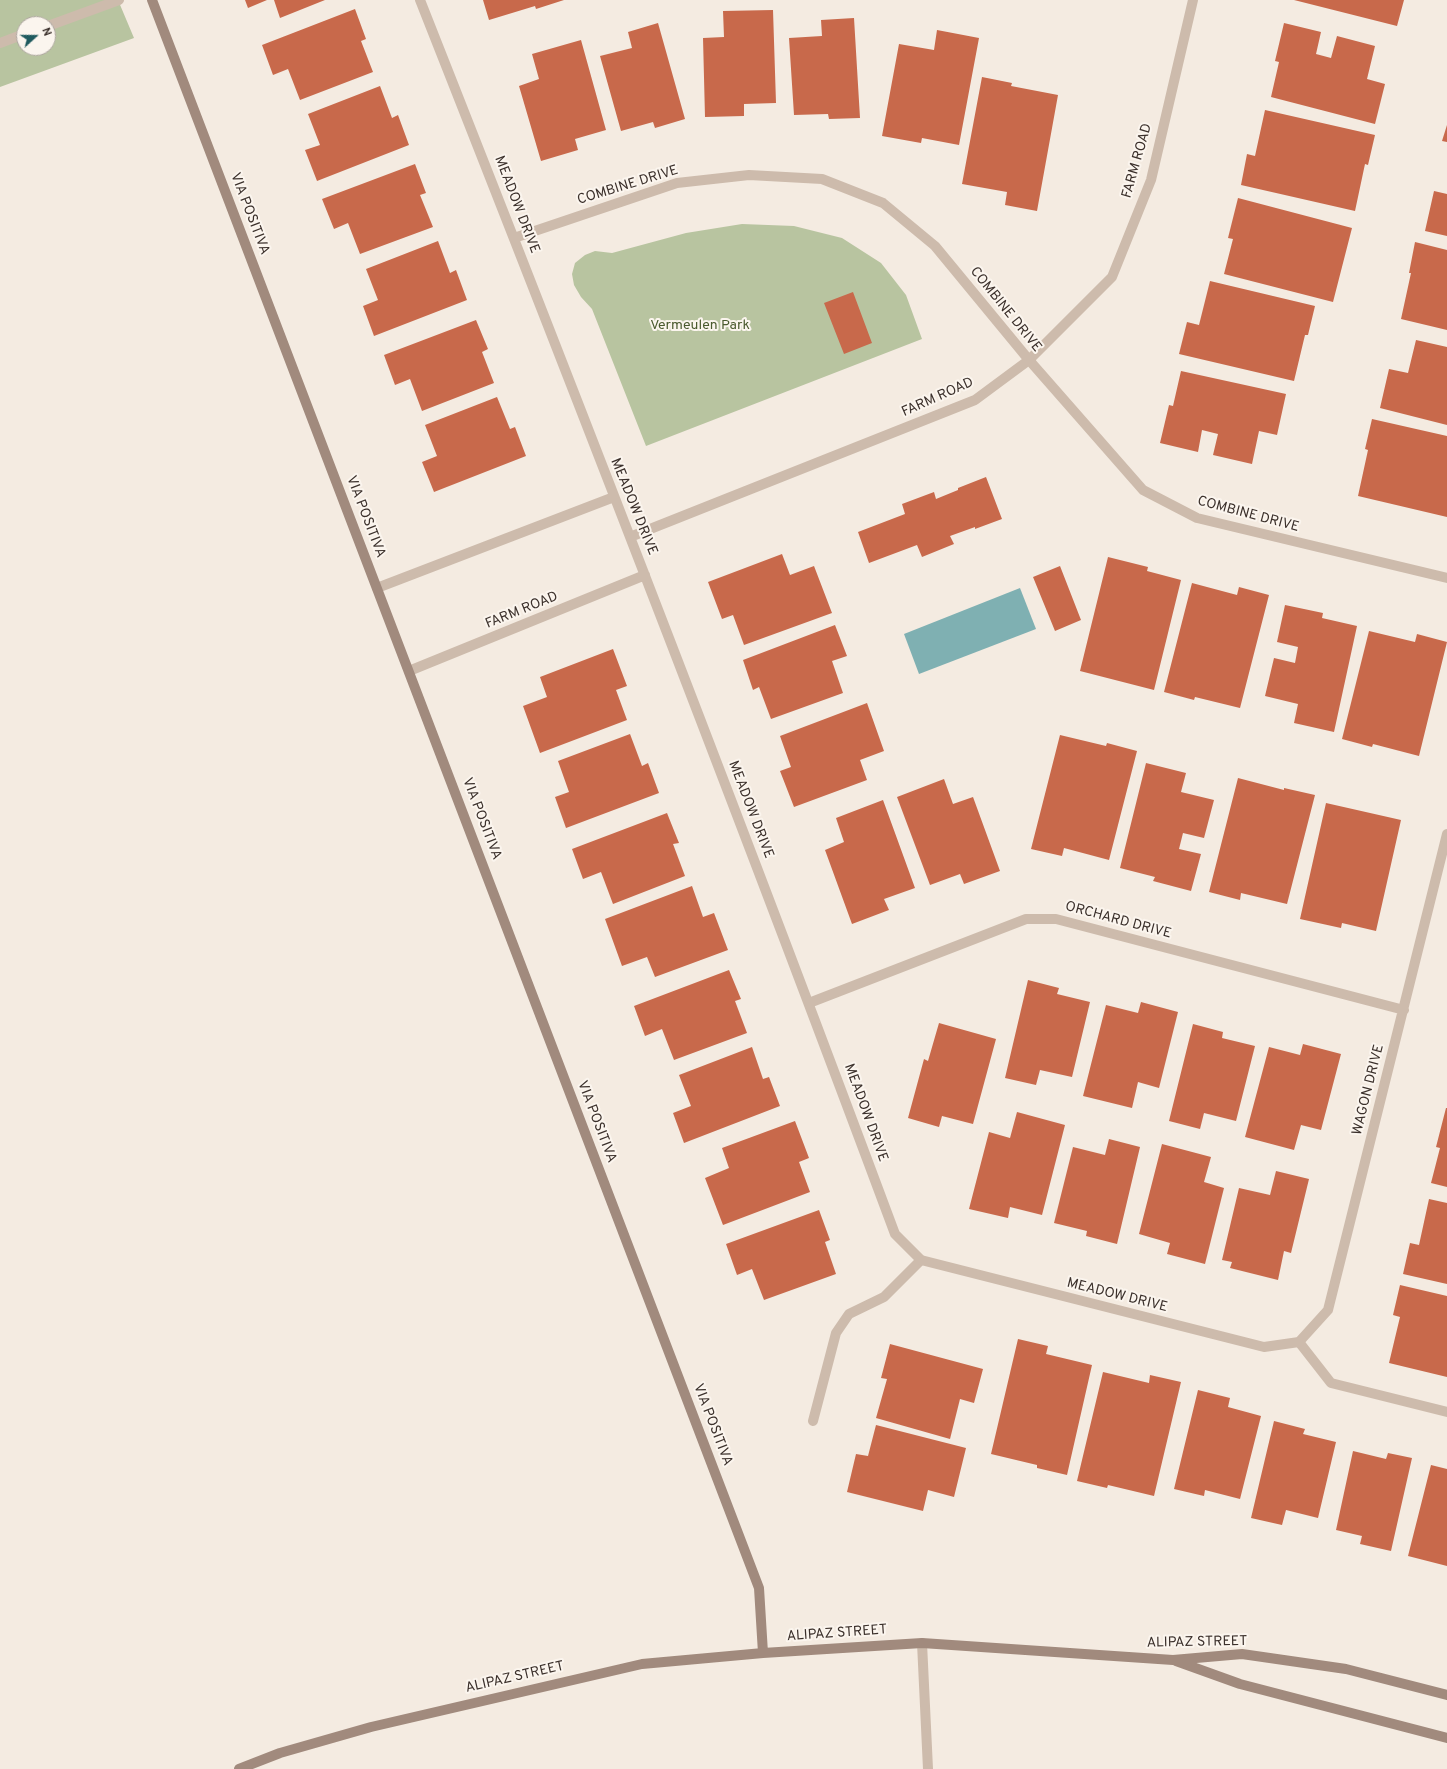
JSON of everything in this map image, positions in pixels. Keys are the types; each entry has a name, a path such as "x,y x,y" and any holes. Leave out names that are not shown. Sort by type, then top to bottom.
{"street":[{"path":"56,23 119,0"},
{"name":"VIA POSITIVA","path":"152,0 759,1588 763,1653"},
{"name":"MEADOW DRIVE","path":"420,0 645,575 809,1003 895,1234 920,1260 1264,1347 1298,1342"},
{"name":"FARM ROAD","path":"630,537 975,400 1029,360 1112,277 1151,180 1193,0"},
{"path":"0,43 16,37"},
{"name":"COMBINE DRIVE","path":"514,238 677,183 749,175 822,179 883,202 935,246 1029,360 1143,490 1197,518 1447,578"},
{"path":"377,588 614,497"},
{"name":"FARM ROAD","path":"409,671 645,575"},
{"name":"WAGON DRIVE","path":"1298,1342 1328,1310 1447,834"},
{"name":"ORCHARD DRIVE","path":"809,1003 1026,919 1056,919 1404,1010"},
{"path":"813,1421 836,1333 849,1314 884,1297 920,1260"},
{"path":"1298,1342 1331,1384 1447,1412"},
{"path":"922,1643 928,1769"},
{"name":"ALIPAZ STREET","path":"239,1769 280,1753 371,1727 635,1666 763,1653 922,1643 1173,1660 1242,1654 1346,1669 1447,1695"},
{"path":"1173,1660 1240,1684 1447,1738"}],"green space":[{"path":"0,0 118,0 134,38 0,87"},
{"name":"Vermeulen Park","path":"742,224 794,226 842,238 881,263 906,295 922,339 646,446 592,309 581,297 574,285 572,274 575,263 585,255 595,251 612,253 686,233"}],"water":[{"path":"1020,588 1036,629 919,674 904,634"}],"building":[{"path":"245,0 267,0 248,8"},
{"path":"274,0 325,0 280,18"},
{"path":"483,0 564,0 536,9 535,6 489,20"},
{"path":"1294,0 1404,0 1397,26"},
{"path":"355,9 366,39 361,41 373,72 300,100 288,69 273,75 262,45"},
{"path":"773,10 776,103 744,104 744,116 705,117 703,38 724,37 723,11"},
{"path":"854,18 860,118 829,119 828,114 794,115 789,38 822,36 821,20"},
{"path":"658,23 685,119 655,128 653,122 621,131 600,56 632,48 628,32"},
{"path":"1284,23 1321,32 1316,54 1331,58 1337,36 1375,46 1367,79 1385,84 1375,124 1271,97 1279,62 1275,61"},
{"path":"937,30 979,38 959,145 922,138 921,143 882,136 899,44 934,50"},
{"path":"581,40 606,130 575,139 578,150 541,161 519,86 539,79 532,54"},
{"path":"982,77 1012,83 1011,86 1058,95 1037,211 1005,205 1007,192 962,184"},
{"path":"380,86 392,118 398,115 409,145 317,181 305,150 320,145 308,114"},
{"path":"1265,110 1375,135 1368,165 1365,164 1355,211 1241,185 1247,154 1255,156"},
{"path":"1447,125 1447,142 1442,141"},
{"path":"415,164 426,193 420,195 433,227 360,254 348,223 334,229 322,199"},
{"path":"1434,191 1447,194 1447,236 1425,231"},
{"path":"1238,198 1352,228 1333,302 1224,274 1233,239 1228,238"},
{"path":"438,241 450,273 456,270 467,300 374,336 363,306 378,300 366,269"},
{"path":"1415,242 1447,250 1447,330 1401,319 1411,273 1409,273"},
{"path":"1210,281 1315,306 1308,335 1305,335 1294,381 1179,354 1187,322 1199,325"},
{"path":"853,292 872,343 844,354 824,303"},
{"path":"476,320 488,349 482,352 494,383 422,411 410,379 395,385 384,355"},
{"path":"1416,340 1447,347 1447,425 1380,408 1389,369 1408,373"},
{"path":"1181,371 1286,394 1277,435 1259,431 1252,464 1213,455 1218,434 1202,430 1198,452 1160,443 1169,405 1173,406"},
{"path":"497,397 510,429 515,427 526,456 434,492 422,462 437,456 425,425"},
{"path":"1372,419 1447,436 1447,517 1358,496 1368,450 1365,449"},
{"path":"986,477 1002,519 950,536 954,544 922,557 917,545 869,563 858,532 905,514 902,504 934,492 936,499 958,490 958,488"},
{"path":"782,554 790,575 814,566 832,613 744,645 733,615 722,619 708,582"},
{"path":"1108,557 1148,567 1147,571 1181,580 1154,690 1080,671"},
{"path":"1060,566 1081,620 1055,631 1033,577"},
{"path":"1192,583 1237,595 1239,587 1269,595 1240,708 1195,697 1194,700 1164,692"},
{"path":"1285,605 1323,613 1322,618 1357,626 1334,732 1294,723 1298,704 1265,696 1274,658 1295,663 1298,647 1277,642"},
{"path":"835,625 847,656 832,661 843,693 771,719 759,687 753,690 743,660"},
{"path":"1369,631 1415,642 1417,634 1447,642 1419,756 1373,744 1372,747 1342,739"},
{"path":"613,649 627,686 616,690 627,720 540,753 523,706 547,697 540,677"},
{"path":"867,703 884,751 860,760 867,780 794,807 780,771 791,767 780,736"},
{"path":"630,734 642,766 648,763 659,793 566,828 555,797 569,792 558,761"},
{"path":"1060,735 1106,746 1107,743 1137,751 1109,860 1064,848 1062,856 1031,849"},
{"path":"1146,763 1186,773 1181,792 1214,800 1204,838 1183,833 1179,849 1201,854 1191,891 1153,881 1155,877 1120,868"},
{"path":"1238,778 1284,790 1284,788 1315,795 1287,904 1241,893 1240,900 1209,892"},
{"path":"944,779 953,804 973,797 1000,871 964,884 960,874 930,885 897,797"},
{"path":"883,800 915,888 884,899 889,910 852,924 825,850 844,842 836,818"},
{"path":"1326,803 1401,820 1376,931 1342,923 1341,928 1300,919"},
{"path":"667,813 679,843 673,844 685,876 613,904 601,872 583,879 572,849"},
{"path":"692,886 703,917 714,913 728,950 655,977 647,957 622,966 605,919"},
{"path":"729,970 741,999 735,1001 747,1033 674,1060 662,1029 645,1036 634,1006"},
{"path":"1028,980 1059,988 1057,994 1090,1002 1072,1077 1040,1070 1036,1085 1005,1078"},
{"path":"1141,1002 1178,1012 1159,1088 1138,1082 1132,1108 1083,1096 1106,1005 1138,1013"},
{"path":"939,1023 996,1039 973,1124 942,1116 939,1127 908,1118 924,1059 928,1061"},
{"path":"1193,1024 1223,1032 1222,1038 1255,1046 1236,1121 1204,1113 1200,1129 1169,1121"},
{"path":"1303,1044 1341,1054 1321,1130 1301,1125 1294,1150 1245,1137 1269,1047 1300,1055"},
{"path":"752,1047 763,1079 769,1077 780,1106 684,1143 673,1113 691,1106 679,1075"},
{"path":"1446,1108 1447,1187 1431,1183 1440,1148 1436,1147"},
{"path":"1017,1112 1065,1125 1042,1215 1010,1207 1008,1218 969,1209 989,1132 1010,1138"},
{"path":"795,1121 809,1158 799,1162 810,1192 723,1225 705,1178 729,1168 722,1148"},
{"path":"1109,1139 1140,1147 1117,1244 1086,1236 1087,1231 1054,1223 1073,1147 1105,1155"},
{"path":"1162,1144 1211,1157 1204,1182 1224,1188 1205,1264 1167,1254 1170,1243 1139,1234"},
{"path":"1276,1171 1309,1179 1291,1253 1284,1251 1278,1280 1230,1268 1232,1262 1222,1260 1239,1188 1270,1195"},
{"path":"1429,1199 1447,1203 1447,1284 1403,1274 1410,1243 1419,1245"},
{"path":"819,1210 830,1240 825,1242 836,1274 764,1300 752,1269 737,1275 726,1244"},
{"path":"1400,1285 1447,1296 1447,1377 1389,1363 1400,1317 1393,1315"},
{"path":"1018,1339 1048,1346 1046,1354 1092,1365 1067,1475 1037,1468 1037,1465 991,1454"},
{"path":"890,1344 983,1369 974,1403 960,1399 950,1439 876,1418 887,1379 881,1378"},
{"path":"1103,1372 1149,1383 1150,1375 1181,1382 1154,1496 1108,1485 1107,1488 1077,1481"},
{"path":"1198,1390 1230,1398 1228,1407 1261,1416 1240,1499 1205,1490 1204,1496 1174,1489"},
{"path":"1274,1421 1305,1429 1303,1434 1336,1442 1318,1518 1286,1510 1282,1525 1251,1518"},
{"path":"876,1425 966,1448 954,1497 928,1490 923,1511 847,1492 856,1454 868,1456"},
{"path":"1353,1451 1386,1459 1388,1453 1412,1458 1391,1551 1360,1544 1362,1536 1336,1530"},
{"path":"1431,1465 1447,1469 1447,1566 1408,1556"}]}
